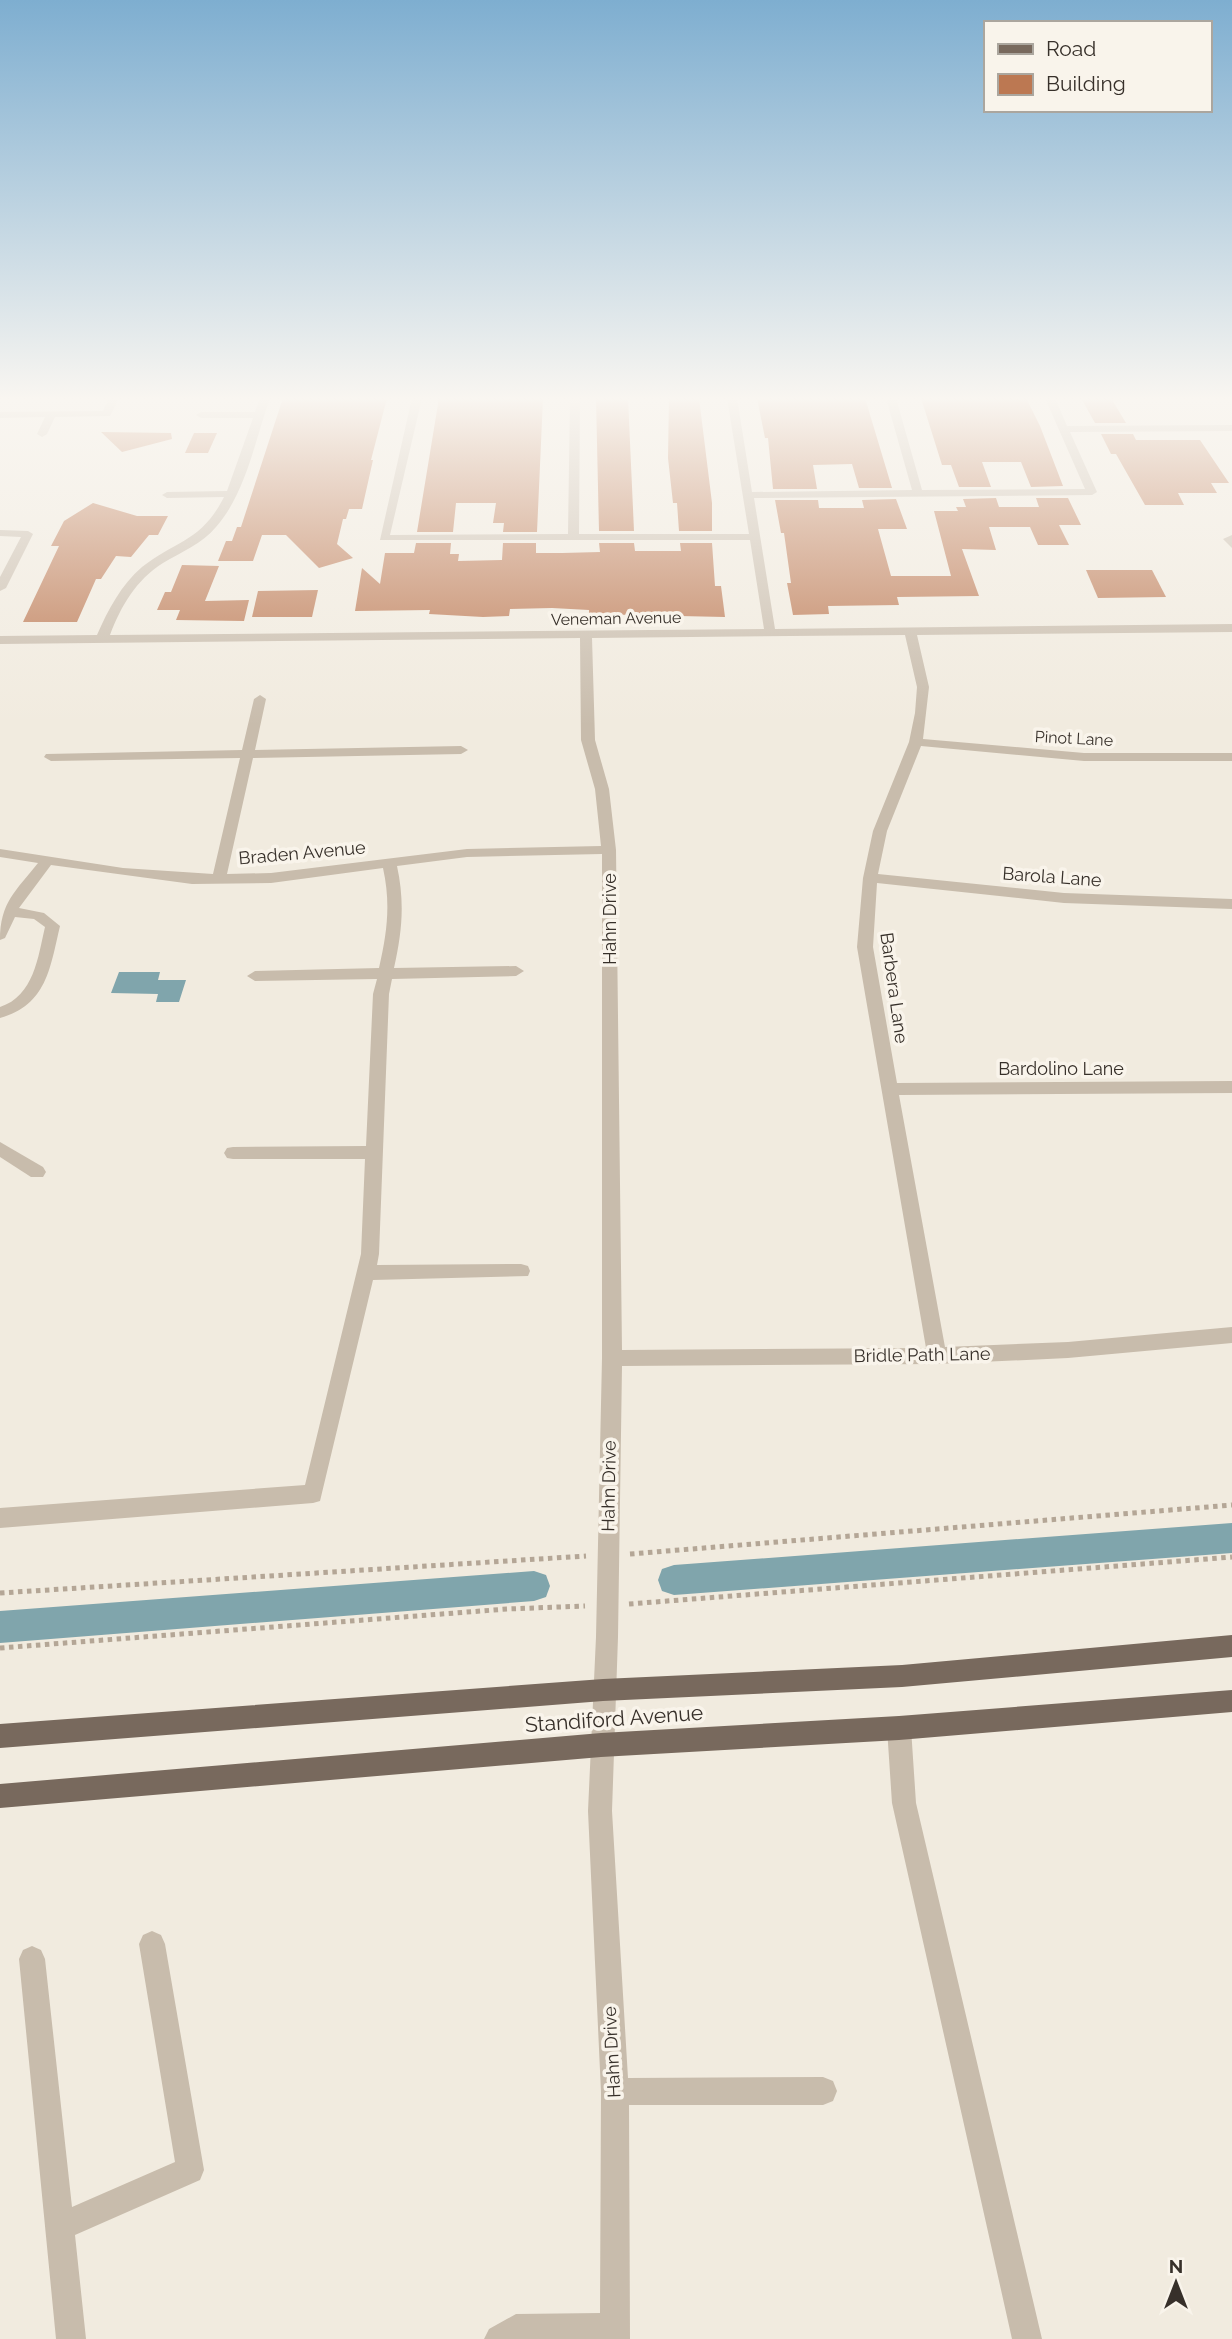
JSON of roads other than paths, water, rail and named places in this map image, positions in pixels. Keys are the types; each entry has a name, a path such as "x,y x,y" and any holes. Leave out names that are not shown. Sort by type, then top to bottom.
{"main road":[{"name":"Standiford Avenue","path":"0,1736 603,1690 902,1676 1232,1646"},
{"name":"Standiford Avenue","path":"0,1796 601,1745 899,1728 1232,1701"}],"street":[{"path":"102,639 124,592 158,561 190,545 204,534 223,507"},
{"path":"391,507 384,538 755,537"},
{"path":"573,507 573,538"},
{"path":"750,507 770,632"},
{"path":"0,533 28,534 0,588"},
{"path":"1232,538 1228,538 1232,545"},
{"name":"Veneman Avenue","path":"0,640 1232,628"},
{"name":"Barbera Lane","path":"910,631 923,687 916,742 880,831 870,878 864,947 937,1356"},
{"name":"Hahn Drive","path":"586,634 588,740 602,789 609,850 612,1358 607,1637 600,1811 615,2092 615,2333"},
{"path":"219,879 260,699"},
{"name":"Pinot Lane","path":"916,742 1084,757 1232,757"},
{"path":"51,757 461,750"},
{"name":"Braden Avenue","path":"0,853 123,872 219,879 271,878 467,853 609,850"},
{"path":"0,935 14,903 48,860"},
{"path":"0,1518 313,1494 370,1255 382,994 396,926 395,890 388,863"},
{"name":"Barola Lane","path":"870,878 1065,898 1232,904"},
{"path":"0,1013 25,1002 37,987 53,926 47,919 32,914 10,912"},
{"path":"255,976 516,971"},
{"name":"Bardolino Lane","path":"890,1089 1232,1087"},
{"path":"0,1148 37,1172"},
{"path":"233,1153 373,1152"},
{"path":"365,1273 522,1270"},
{"name":"Bridle Path Lane","path":"612,1358 937,1356 1068,1350 1232,1335"},
{"path":"899,1728 904,1803 1027,2339"},
{"path":"60,2227 190,2170 152,1944"},
{"path":"32,1959 71,2339"},
{"path":"615,2092 823,2091"},
{"path":"499,2339 516,2329 615,2333"}],"water":[{"path":"119,972 160,972 158,980 186,980 179,1002 156,1002 158,994 111,993"}],"waterway":[{"path":"674,1580 1232,1538"},
{"path":"0,1627 534,1586"}]}
